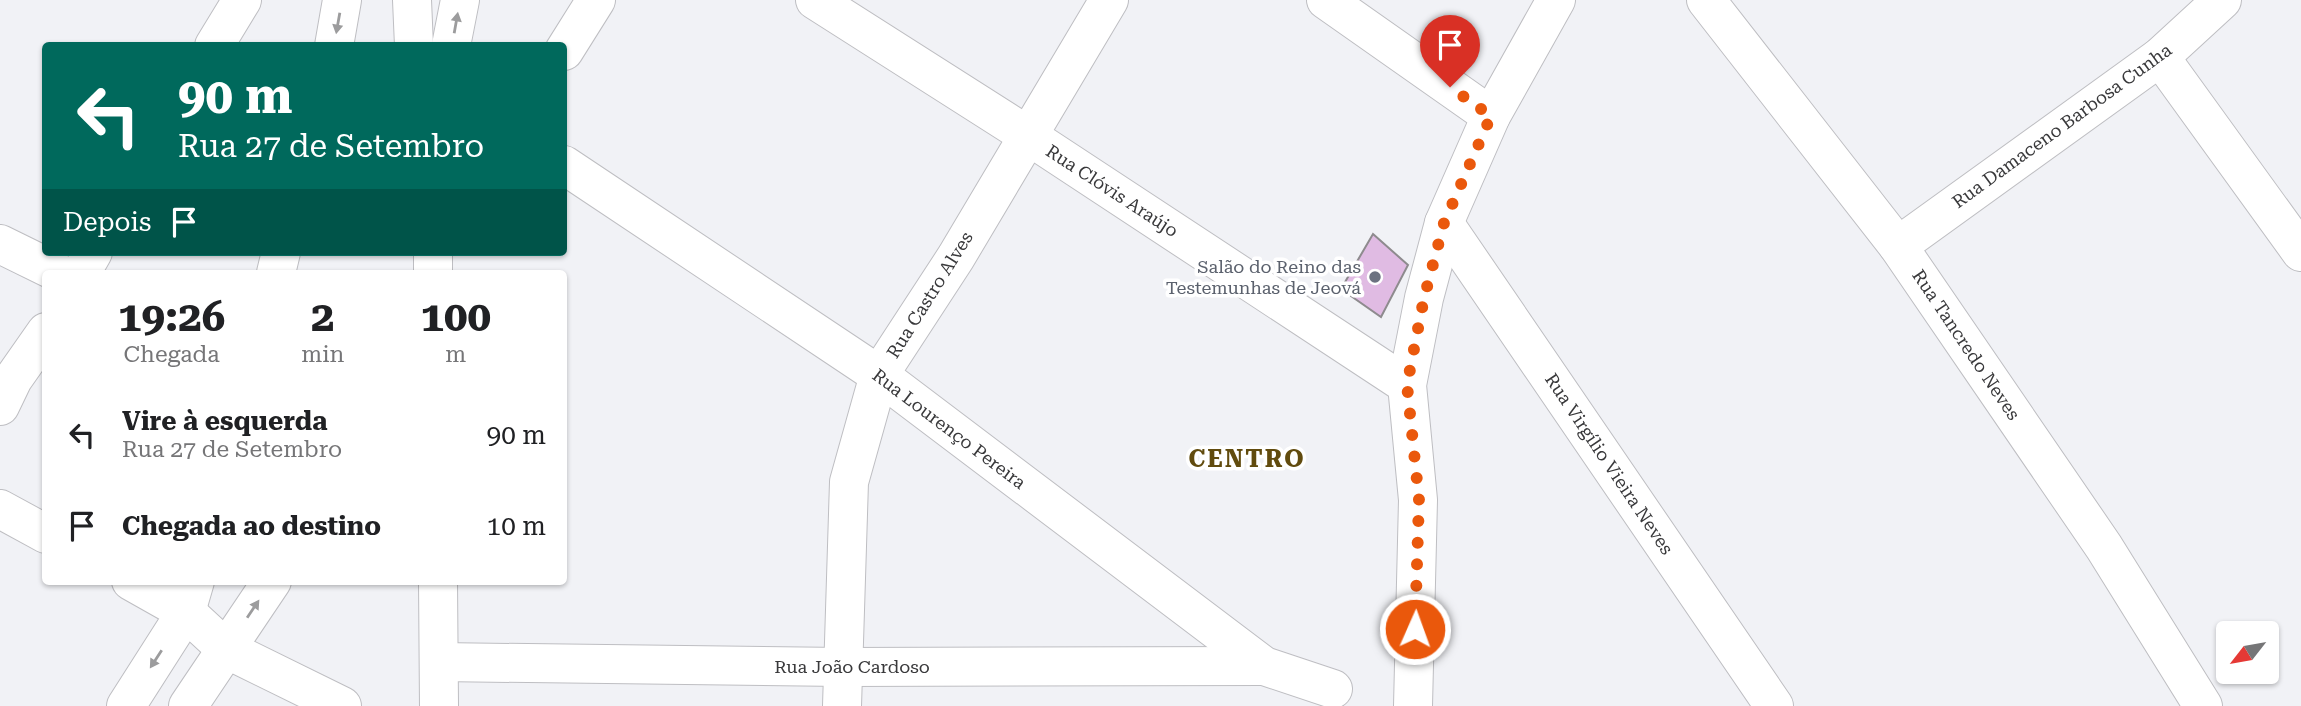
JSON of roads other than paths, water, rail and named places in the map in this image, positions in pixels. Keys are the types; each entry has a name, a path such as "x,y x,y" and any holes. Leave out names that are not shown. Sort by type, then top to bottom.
{"street":[{"path":"216,42 242,0"},
{"path":"335,42 342,0"},
{"path":"412,0 414,42"},
{"path":"453,42 460,0"},
{"path":"567,46 596,0"},
{"name":"Rua Clóvis Araújo","path":"815,0 1027,135 1407,385"},
{"name":"Rua Castro Alves","path":"842,706 849,482 879,375 956,257 1109,0"},
{"path":"1326,0 1491,116"},
{"path":"1413,706 1419,500 1407,385 1424,298 1444,223 1491,116 1556,0"},
{"name":"Rua Damaceno Barbosa Cunha","path":"1898,246 2160,57 2222,0"},
{"name":"Rua Tancredo Neves","path":"1724,7 1898,246 2104,547 2203,706"},
{"path":"2160,57 2301,252"},
{"name":"Rua Lourenço Pereira","path":"567,167 879,375 1264,666 1333,688"},
{"name":"Rua Virgílio Vieira Neves","path":"1444,223 1774,706"},
{"path":"0,244 53,270"},
{"path":"0,406 13,379 42,338"},
{"path":"0,509 42,532"},
{"path":"147,585 190,596 226,649 342,706"},
{"path":"188,706 269,585"},
{"path":"438,585 439,706"},
{"path":"126,706 190,596"},
{"name":"Rua João Cardoso","path":"439,662 843,667 1264,666"}],"place":[{"name":"Salão do Reino das Testemunhas de Jeová","path":"1375,277"}],"district":[{"name":"CENTRO","path":"1247,459"}]}
